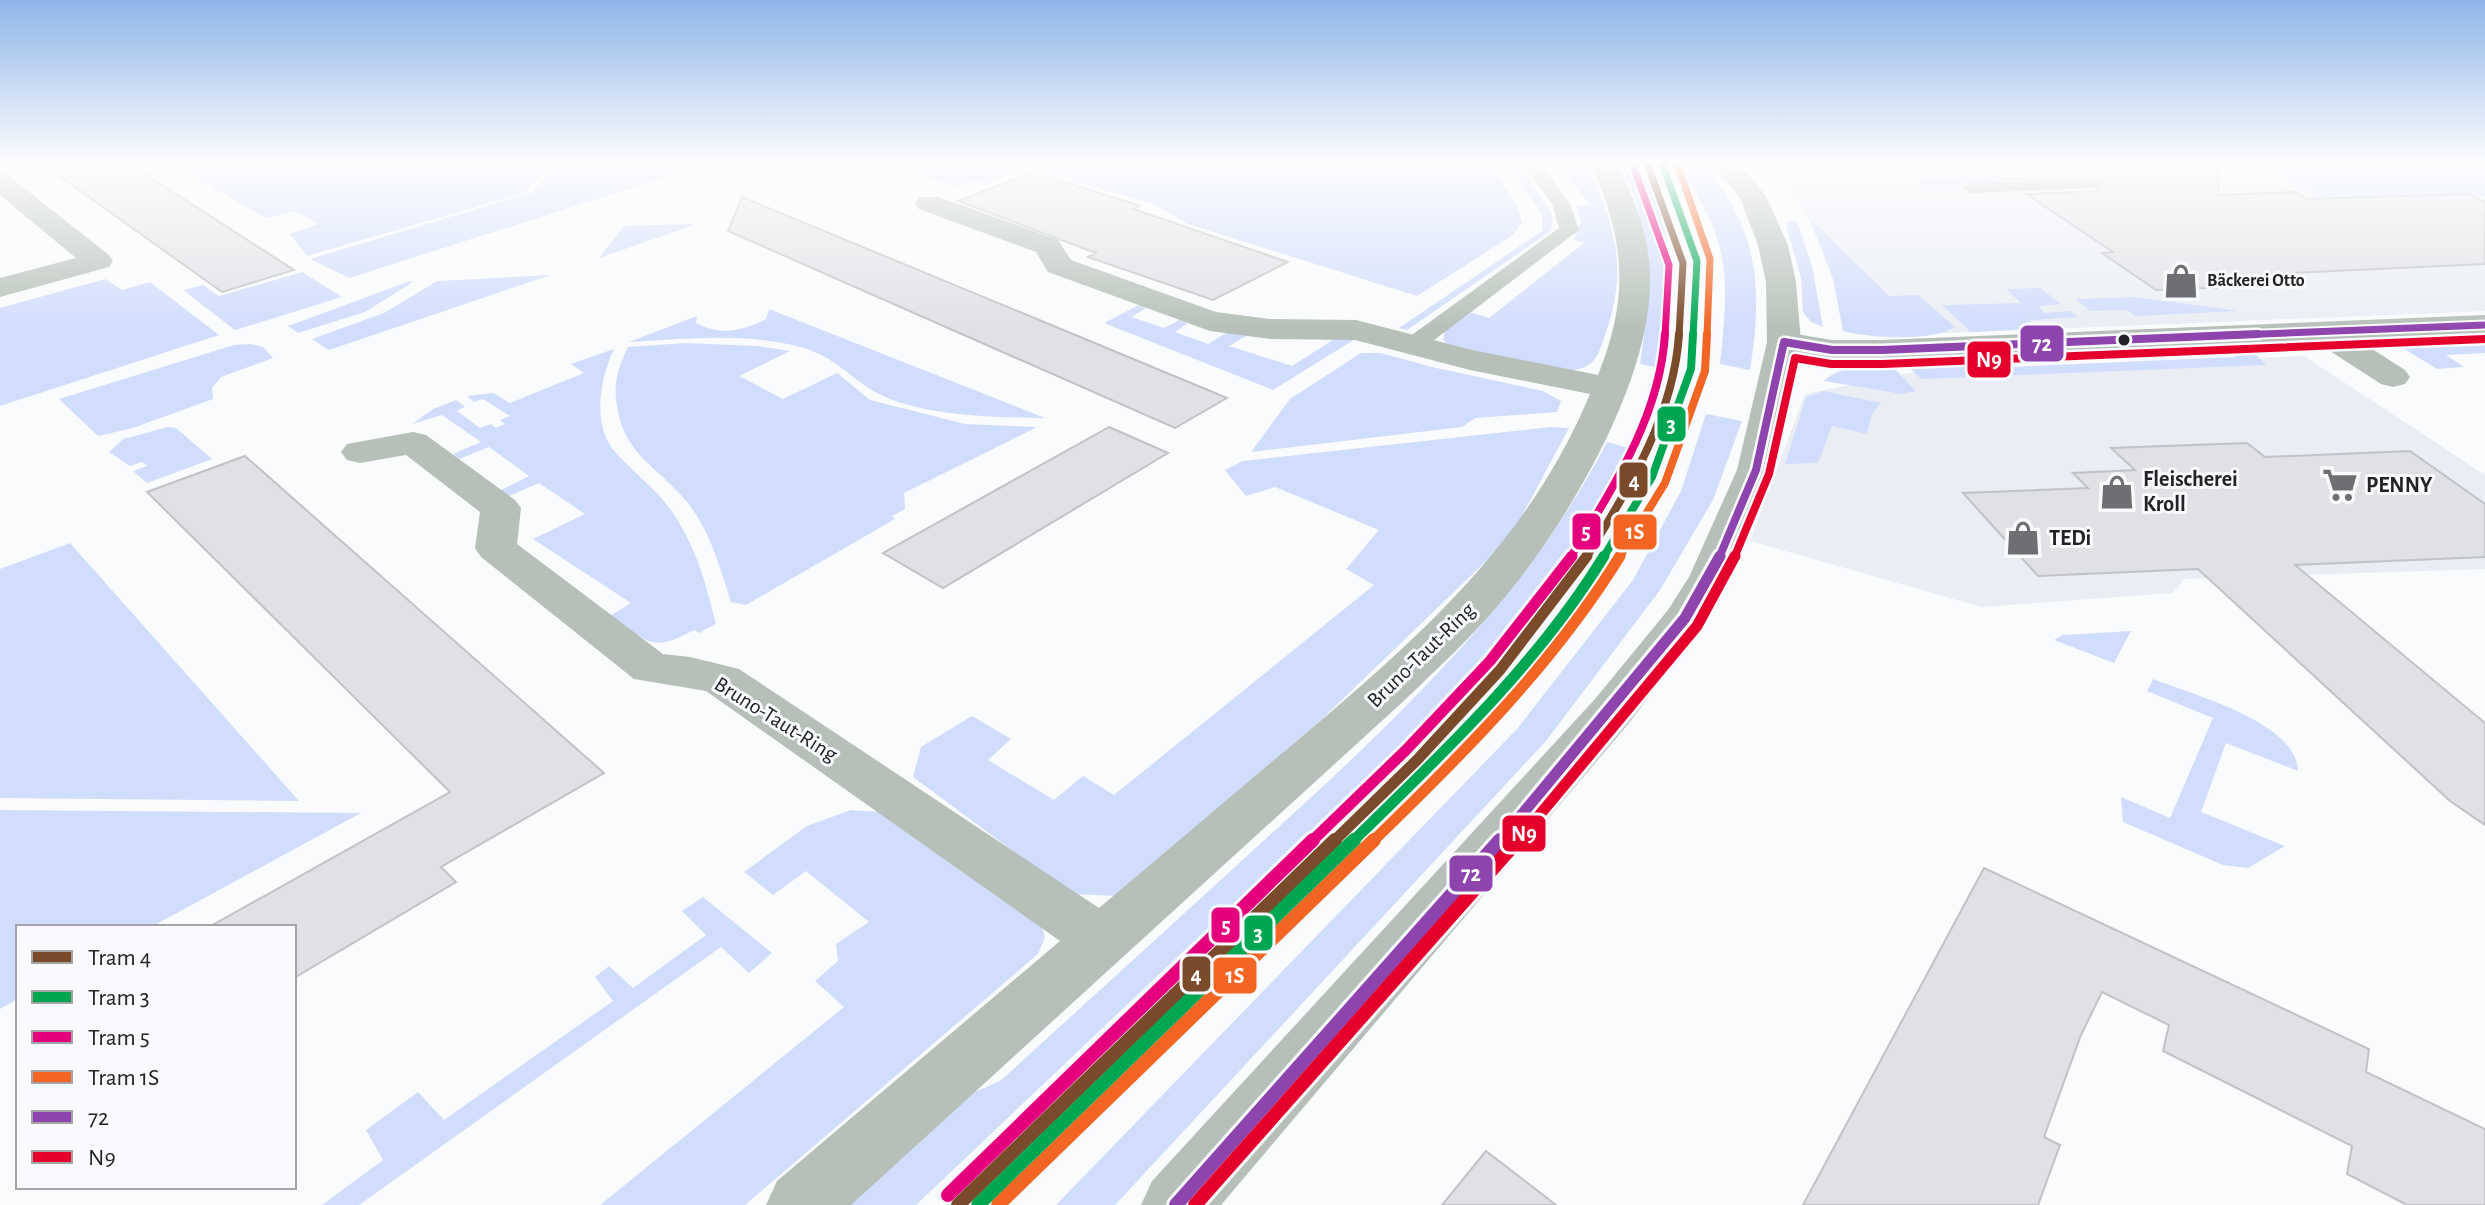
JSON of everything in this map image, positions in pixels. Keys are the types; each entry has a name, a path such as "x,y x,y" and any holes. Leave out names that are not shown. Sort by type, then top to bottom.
{"street":[{"path":"0,288 98,261 46,219"},
{"path":"974,219 1048,246 1059,266 1205,320 1270,329 1347,328 1484,363 1612,388"},
{"name":"Bruno-Taut-Ring","path":"801,1205 1390,687 1481,597 1541,516 1594,426 1612,388 1628,342 1636,280 1626,219"},
{"path":"1176,1205 1542,793 1685,618 1719,558 1756,470 1784,342 1781,282 1764,219"},
{"path":"1784,342 1832,350 1882,350 2485,325"},
{"path":"2323,332 2393,377"},
{"name":"Bruno-Taut-Ring","path":"360,452 413,443 501,508 496,548 651,668 690,672 722,680 1102,940"}],"lane":[{"path":"1413,345 1569,230 1567,219"}],"shaded area":[{"path":"310,219 433,219 307,256 290,234 318,224"},
{"path":"442,219 534,219 349,278 310,259"},
{"path":"1180,219 1521,219 1522,223 1513,235 1417,296"},
{"path":"1542,219 1553,219 1551,231 1407,330 1399,328 1542,231"},
{"path":"1580,219 1609,219 1617,266 1613,309 1602,344 1590,364 1579,369 1551,369 1447,344 1443,340 1445,330 1469,312 1489,318 1584,243 1574,240"},
{"path":"1641,219 1661,219 1667,239 1672,288 1664,369 1640,364 1647,286"},
{"path":"1709,219 1739,219 1746,235 1756,285 1750,370 1720,364 1725,281 1717,237"},
{"path":"1808,219 2485,219 2485,311 1878,336 1857,332"},
{"path":"1810,219 1889,296 1918,295 1955,327 1917,337 1884,337 1843,331 1833,279"},
{"path":"1791,220 1797,221 1812,266 1823,327 1811,322 1803,312 1801,278 1786,224"},
{"path":"694,225 599,258 624,226"},
{"path":"302,272 342,297 235,330 183,290 203,285 219,296"},
{"path":"551,275 329,350 312,339 384,313 437,281"},
{"path":"105,279 122,290 150,282 219,335 0,406 0,308"},
{"path":"413,282 365,312 298,333 288,326"},
{"path":"2040,288 2061,304 2038,306 2045,313 2070,311 2078,317 2030,320 2036,329 1971,332 1942,305 2021,303 2006,289"},
{"path":"2136,297 2239,311 2136,316 2126,310 2090,311 2075,299"},
{"path":"1139,305 1146,308 1132,317 1164,328 1179,320 1188,323 1175,332 1208,344 1231,330 1253,332 1229,346 1292,366 1342,334 1360,336 1273,390 1104,323"},
{"path":"769,309 1045,418 960,414 895,401 867,387 823,356 779,342 715,338 629,342 697,316 696,323 714,330 740,329 766,319"},
{"path":"2399,336 2419,348 2485,345 2485,353 2446,355 2464,367 2437,369 2385,337"},
{"path":"685,343 757,346 790,351 739,376 783,399 837,373 870,400 965,424 1037,427 904,493 905,509 892,516 895,519 746,605 731,602 714,550 702,525 687,502 635,449 621,423 617,406 617,376 628,347"},
{"path":"2219,344 2245,348 2266,365 1921,379 1900,359 1994,356 2009,367 2235,357"},
{"path":"234,345 263,347 273,358 221,377 212,388 213,399 133,428 98,436 59,399"},
{"path":"614,349 600,402 603,430 616,453 662,499 683,529 700,568 716,624 699,633 694,630 658,643 642,638 610,616 631,603 533,539 585,514 539,483 509,496 501,490 529,476 489,447 459,459 453,454 481,442 442,415 412,424 433,409 456,400 465,407 457,411 480,428 491,424 496,428 505,424 500,420 510,416 483,399 474,402 467,396 493,393 510,403 584,373 571,364"},
{"path":"1361,353 1381,353 1543,391 1561,401 1557,412 1475,418 1462,427 1251,452 1290,399"},
{"path":"2304,356 2485,475 2485,569 2184,579 2173,593 1981,607 1750,541 1805,394 1909,373"},
{"path":"1892,366 1916,391 1902,394 1824,381 1847,369"},
{"path":"1823,391 1881,403 1872,414 1867,434 1832,426 1818,463 1785,464 1806,397"},
{"path":"1706,414 1742,421 1713,500 1660,590 1546,741 1115,1205 1056,1205 1517,729 1633,580 1681,491"},
{"path":"168,427 176,428 212,459 147,483 133,471 147,466 142,462 130,466 109,452 123,439"},
{"path":"1551,427 1569,428 1510,538 1322,719 1117,896 1071,894 913,777 921,747 972,716 1011,739 988,760 1054,800 1083,776 1114,795 1374,585 1346,569 1379,530 1275,487 1246,496 1225,470 1243,461"},
{"path":"1607,442 1632,449 1606,494 1528,608 1443,705 916,1205 845,1205 968,1095 1000,1081 1309,799 1406,706 1496,608 1574,500"},
{"path":"70,543 299,801 0,798 0,569"},
{"path":"2131,631 2114,663 2054,640 2063,635"},
{"path":"2153,679 2262,724 2280,738 2293,754 2298,771 2226,743 2201,812 2285,846 2248,868 2223,865 2123,822 2121,797 2170,818 2213,718 2147,691"},
{"path":"0,810 361,813 155,925 16,925 16,1000 0,1009"},
{"path":"851,810 882,812 1041,925 1045,937 1038,954 745,1205 600,1205 844,1007 815,981 838,961 836,944 869,922 806,871 773,895 744,872 807,826"},
{"path":"703,897 772,953 749,973 721,947 359,1205 322,1205 383,1160 366,1130 418,1092 444,1120 613,1001 595,977 609,966 633,988 706,935 682,911"}],"building":[{"path":"120,219 215,219 294,270 222,292"},
{"path":"733,219 796,219 1227,398 1175,428 728,231"},
{"path":"1006,219 1163,219 1288,262 1213,300 1088,257 1096,253"},
{"path":"2064,219 2485,219 2485,264 2269,274 2286,285 2156,290 2102,253 2113,252"},
{"path":"1109,427 1168,453 943,588 883,553"},
{"path":"2247,443 2265,457 2410,451 2485,504 2485,557 2295,565 2485,723 2485,825 2450,801 2198,569 2038,576 1963,493 2088,488 2073,473 2135,470 2111,448"},
{"path":"245,456 604,773 441,867 456,882 296,977 296,925 213,925 450,792 147,492"},
{"path":"1984,868 2369,1049 2366,1072 2485,1129 2485,1205 2407,1205 2347,1174 2352,1146 2163,1051 2169,1025 2102,992 2081,1035 2044,1137 2060,1145 2038,1205 1803,1205"},
{"path":"1486,1151 1556,1205 1442,1205"}],"tram line":[{"name":"5","path":"948,1195 1406,750 1490,661 1566,565 1627,465 1663,364 1669,265 1652,219"},
{"name":"4","path":"958,1205 1417,760 1500,670 1577,573 1639,471 1677,367 1683,263 1667,219"},
{"name":"3","path":"978,1205 1426,770 1511,679 1589,580 1652,477 1691,369 1697,261 1682,219"},
{"name":"1S","path":"998,1205 1436,780 1522,687 1601,587 1665,483 1705,371 1710,259 1696,219"}],"transit line":[{"name":"72","path":"1176,1205 1542,793 1685,618 1719,558 1756,470 1784,342 1832,350 1882,350 2485,325"},
{"name":"N9","path":"1195,1205 1552,802 1697,626 1732,563 1769,474 1795,358 1831,364 1883,364 2485,339"}],"place":[{"name":"Bäckerei Otto","path":"2181,281"},
{"name":"PENNY","path":"2340,485"},
{"name":"Fleischerei Kroll","path":"2117,492"},
{"name":"TEDi","path":"2023,538"}]}
